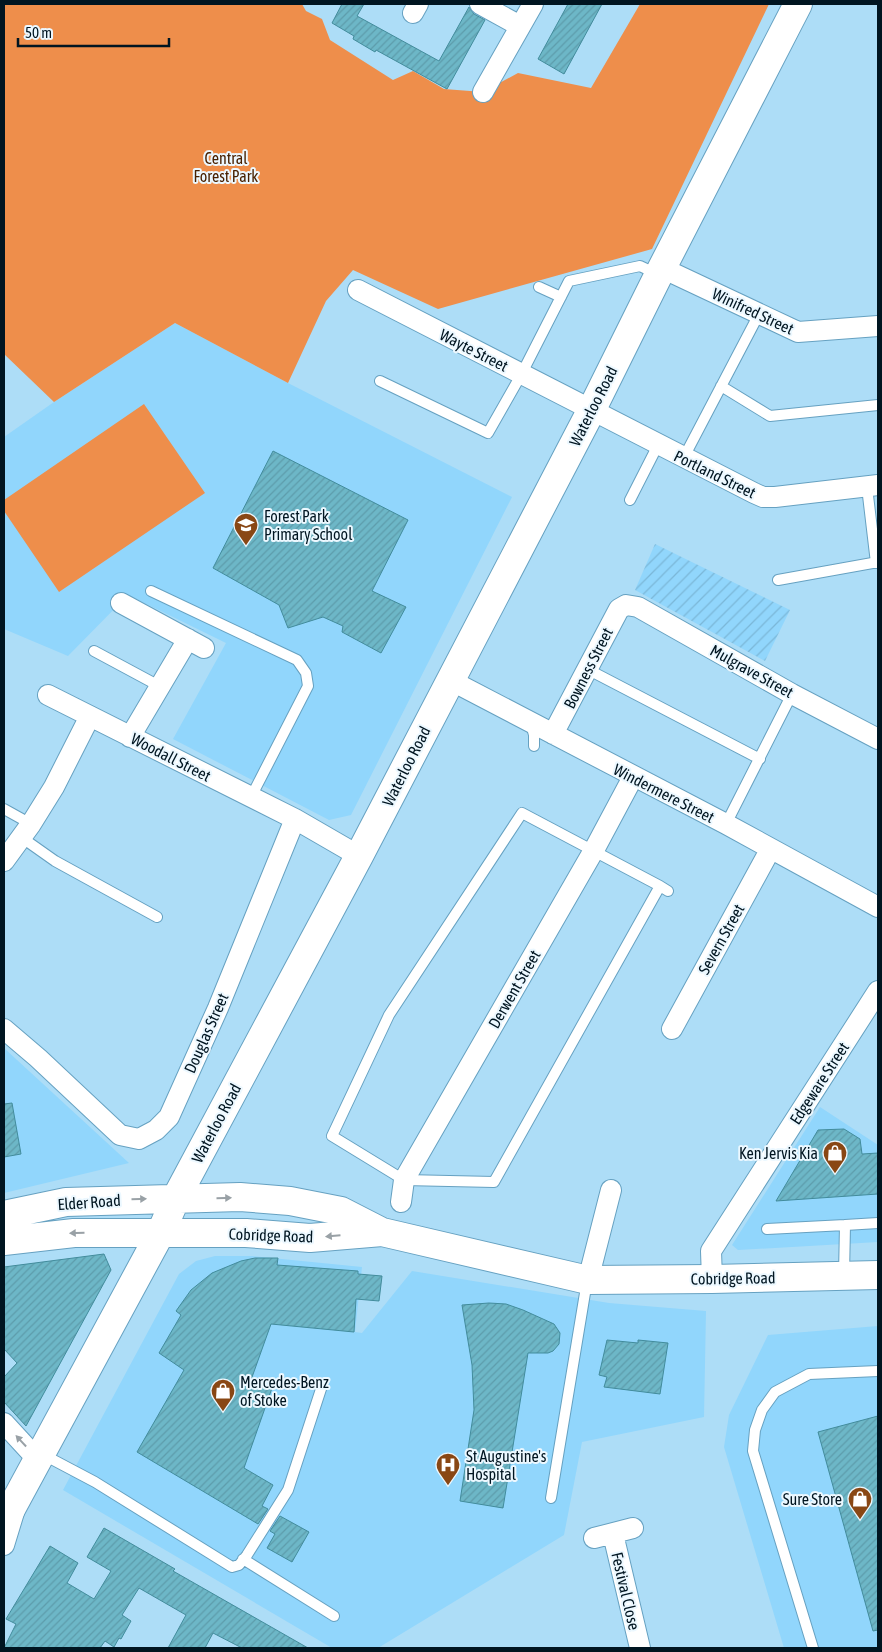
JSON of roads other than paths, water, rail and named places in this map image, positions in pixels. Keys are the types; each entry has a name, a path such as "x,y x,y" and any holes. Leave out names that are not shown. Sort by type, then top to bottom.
{"main road":[{"name":"Waterloo Road","path":"4,1522 161,1232 176,1198 360,856 591,411 660,271 798,4"},
{"name":"Cobridge Road","path":"176,1198 240,1197 290,1201 341,1211 382,1232 588,1280 878,1275"},
{"name":"Elder Road","path":"4,1215 66,1202 176,1198"},
{"name":"Elder Road","path":"4,1241 74,1233 161,1232"},
{"name":"Cobridge Road","path":"161,1232 246,1233 310,1238 382,1232"}],"street":[{"path":"480,4 520,26"},
{"path":"483,92 533,4"},
{"name":"Winifred Street","path":"660,271 798,332 878,326"},
{"name":"Wayte Street","path":"358,290 591,411"},
{"name":"Portland Street","path":"591,411 683,459 763,497 873,486"},
{"path":"121,603 196,644 161,687 130,737"},
{"name":"Bowness Street","path":"553,734 619,608 626,605"},
{"name":"Mulgrave Street","path":"626,605 638,607 792,694 878,739"},
{"name":"Windermere Street","path":"450,680 531,724 726,824 770,850 878,907"},
{"name":"Woodall Street","path":"48,695 294,819"},
{"path":"4,860 54,787 90,716"},
{"name":"Derwent Street","path":"401,1202 404,1180 594,850 633,777"},
{"path":"294,819 360,856"},
{"name":"Douglas Street","path":"4,1029 38,1058 120,1135 139,1140 156,1130 169,1116 214,1016 294,819"},
{"name":"Severn Street","path":"672,1029 770,850"},
{"name":"Edgeware Street","path":"712,1279 711,1251 878,991"},
{"path":"588,1280 611,1190"},
{"path":"4,1423 40,1457"},
{"path":"4,1544 22,1491"},
{"name":"Festival Close","path":"633,1528 603,1536 640,1648"}],"lane":[{"path":"380,381 488,433 521,375 569,280 640,266 660,271"},
{"path":"539,286 561,297"},
{"path":"683,459 759,314"},
{"path":"721,386 770,416 878,405"},
{"path":"630,500 658,445"},
{"path":"778,580 877,563 873,486"},
{"path":"151,591 296,660 306,673 308,686 251,797"},
{"path":"94,651 161,687"},
{"path":"587,669 760,758"},
{"path":"726,824 792,694"},
{"path":"531,724 534,746"},
{"path":"4,809 55,861 157,916"},
{"path":"522,813 594,850 664,889 494,1182 404,1180 332,1136 389,1015 522,813"},
{"path":"767,1229 878,1223"},
{"path":"844,1276 845,1225"},
{"path":"551,1498 588,1280"},
{"path":"813,1648 753,1451 755,1430 762,1410 775,1392 809,1374 878,1371"},
{"path":"40,1457 95,1482 232,1567 239,1565 288,1490 322,1386"},
{"path":"243,1559 334,1616"}],"place":[{"name":"Forest Park Primary School","path":"246,546"},
{"name":"Ken Jervis Kia","path":"835,1174"},
{"name":"Mercedes-Benz of Stoke","path":"223,1412"},
{"name":"St Augustine's Hospital","path":"448,1486"},
{"name":"Sure Store","path":"860,1520"}],"park label":[{"name":"Central Forest Park","path":"226,167"}]}
